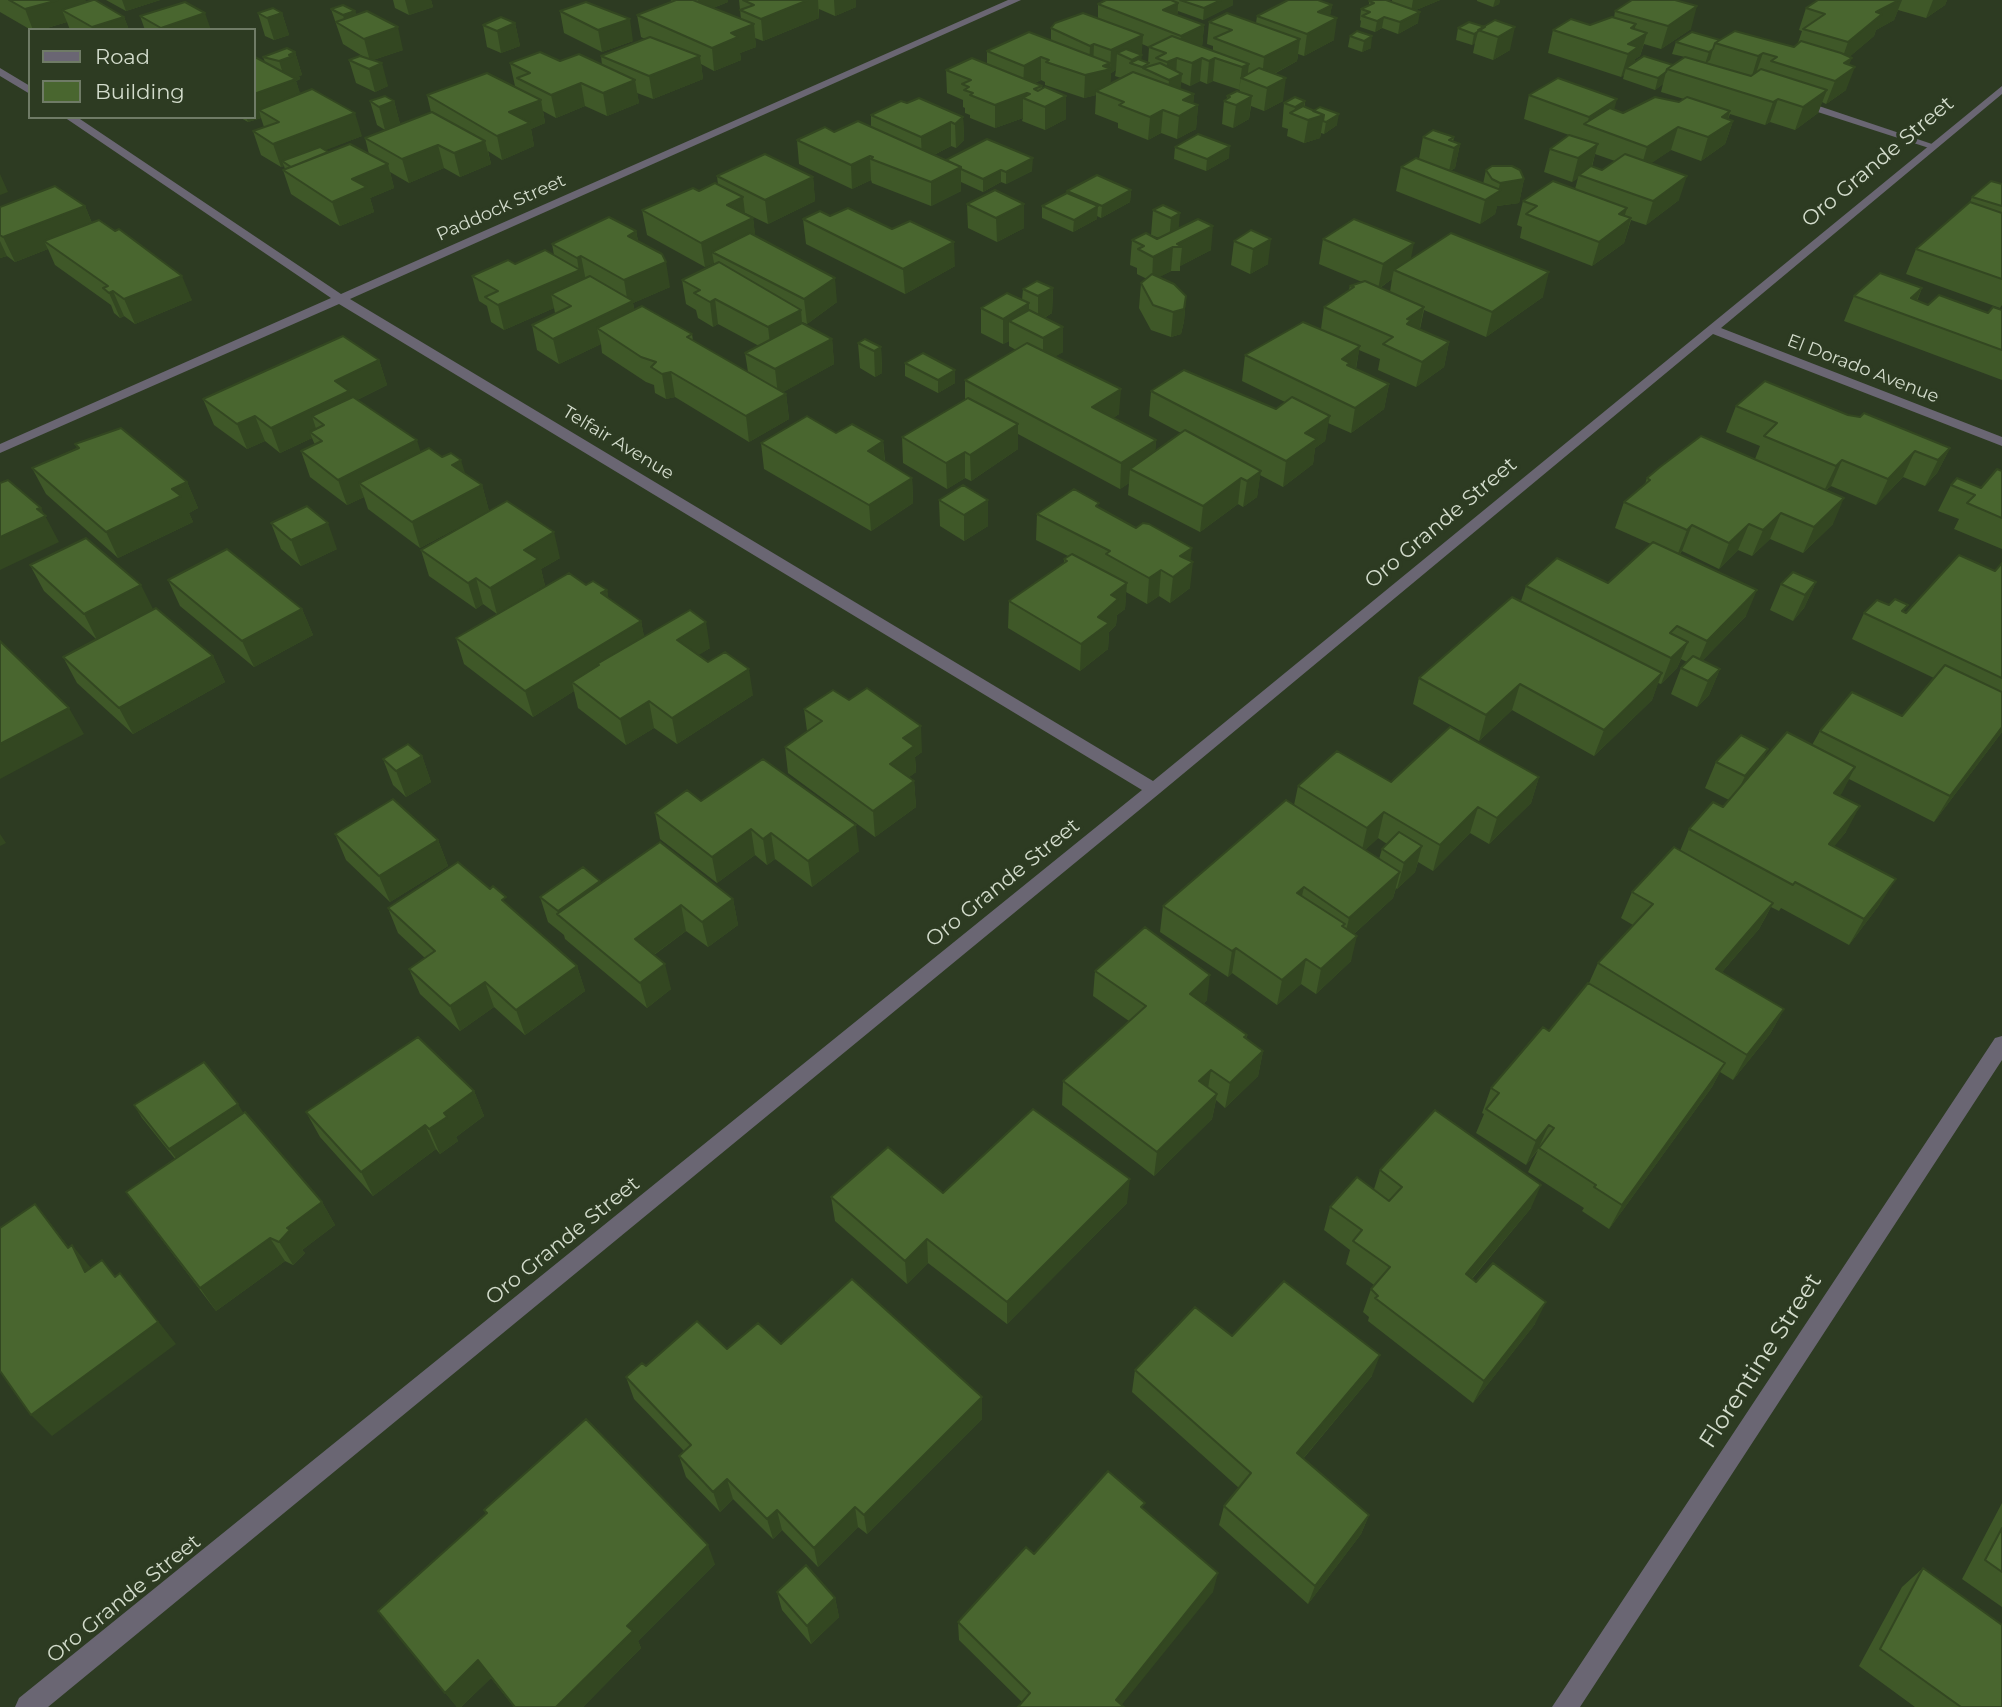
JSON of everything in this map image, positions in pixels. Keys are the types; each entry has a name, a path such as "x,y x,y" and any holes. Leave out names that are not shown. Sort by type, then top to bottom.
{"street":[{"name":"Paddock Street","path":"0,449 1016,0"},
{"path":"0,71 28,90"},
{"name":"Oro Grande Street","path":"28,1707 1154,789 2002,89"},
{"path":"1784,97 1933,146"},
{"name":"Telfair Avenue","path":"72,119 340,298 1154,789"},
{"name":"El Dorado Avenue","path":"1712,329 2002,442"},
{"name":"Florentine Street","path":"1564,1707 2002,1044"}],"building":[{"path":"9,0 58,0 25,9"},
{"path":"93,0 124,17 92,27 62,10"},
{"path":"676,0 693,0 754,24 731,33 738,37 712,48 637,15"},
{"path":"743,0 808,0 761,19 740,10 754,5"},
{"path":"1106,0 1171,0 1178,3 1163,10 1204,25 1181,36 1098,4"},
{"path":"1180,0 1221,0 1204,8"},
{"path":"1288,0 1318,0 1332,5 1318,12 1337,18 1307,34 1257,16"},
{"path":"1386,0 1420,12 1400,22 1384,17 1377,21 1362,16 1370,12 1361,9 1374,3 1369,1"},
{"path":"1632,0 1675,0 1697,6 1668,26 1615,11"},
{"path":"1818,0 1899,0 1876,12 1882,14 1848,42 1803,29 1825,14 1806,8"},
{"path":"185,2 205,13 161,28 140,16"},
{"path":"586,2 630,19 598,30 560,11"},
{"path":"343,5 355,11 343,15 331,9"},
{"path":"273,8 282,13 267,18 258,13"},
{"path":"367,11 398,27 364,39 336,22"},
{"path":"1083,13 1143,35 1111,50 1094,44 1090,46 1051,28 1055,23"},
{"path":"1227,13 1300,39 1264,57 1214,38 1232,30 1209,22"},
{"path":"501,17 515,23 497,31 483,25"},
{"path":"1612,17 1636,24 1631,28 1647,33 1628,44 1638,47 1628,54 1553,30 1571,19 1590,25"},
{"path":"1495,20 1515,27 1498,37 1478,30"},
{"path":"1469,22 1485,27 1474,34 1458,28"},
{"path":"1357,31 1372,36 1364,41 1350,36"},
{"path":"1735,31 1794,47 1801,41 1841,53 1852,58 1844,63 1855,67 1835,81 1771,61 1777,57 1763,53 1758,56 1715,43"},
{"path":"1029,32 1110,63 1103,66 1111,69 1085,75 1046,62 1049,60 1041,57 1024,66 987,51"},
{"path":"1692,32 1720,40 1709,52 1676,42"},
{"path":"1172,36 1249,64 1242,67 1215,58 1209,61 1202,58 1192,63 1177,58 1167,62 1156,58 1166,53 1149,47"},
{"path":"650,37 700,56 649,76 601,56"},
{"path":"287,48 295,52 289,55 293,56 279,61 263,57"},
{"path":"1126,49 1142,55 1132,60 1117,53"},
{"path":"540,52 560,61 579,54 635,80 603,93 581,83 551,95 517,78 530,73 510,63"},
{"path":"360,56 382,63 369,69 349,60"},
{"path":"1644,56 1673,65 1658,78 1626,68"},
{"path":"1685,57 1751,76 1761,69 1827,90 1803,107 1778,99 1773,102 1667,69"},
{"path":"256,58 296,79 256,93"},
{"path":"972,58 1042,86 1034,89 1038,91 1045,87 1066,96 1045,107 1023,98 1030,94 1027,93 995,105 970,95 973,93 964,90 969,87 962,84 971,80 946,70"},
{"path":"1138,59 1149,63 1142,67 1130,63"},
{"path":"1160,63 1182,74 1169,80 1143,68"},
{"path":"1259,68 1286,78 1267,88 1241,78"},
{"path":"1133,72 1194,94 1183,100 1198,105 1179,116 1163,110 1150,117 1119,105 1124,102 1096,91"},
{"path":"487,73 541,100 509,112 530,123 497,136 427,95"},
{"path":"1558,78 1617,99 1589,117 1529,95"},
{"path":"312,89 355,113 273,144 253,131 279,122 259,110"},
{"path":"1237,91 1252,96 1236,105 1224,101 1230,97 1227,96"},
{"path":"385,96 394,101 379,107 370,101"},
{"path":"1295,97 1305,101 1295,107 1284,103"},
{"path":"1655,97 1679,102 1687,97 1730,111 1722,117 1733,121 1708,137 1678,127 1647,147 1584,124 1610,108 1623,113"},
{"path":"919,98 963,117 955,124 951,122 921,137 871,115 901,101 907,103"},
{"path":"1303,106 1324,115 1308,120 1290,113"},
{"path":"1320,107 1339,114 1326,122 1323,121 1324,115 1313,111"},
{"path":"432,112 485,141 454,153 438,145 402,159 365,138"},
{"path":"858,121 961,167 931,182 871,159 873,157 870,156 851,165 797,140 825,127 834,132"},
{"path":"1433,130 1454,137 1449,140 1460,144 1454,148 1423,137"},
{"path":"1198,134 1230,146 1207,159 1175,147"},
{"path":"1569,135 1598,144 1578,158 1550,149"},
{"path":"987,139 1033,158 1006,172 1001,170 983,179 946,160"},
{"path":"350,144 388,164 352,179 367,187 332,202 283,170"},
{"path":"320,147 328,152 291,167 282,161"},
{"path":"765,154 813,177 765,200 717,176"},
{"path":"1625,154 1687,176 1653,201 1579,175 1591,166 1602,170"},
{"path":"1416,158 1501,190 1485,200 1401,167"},
{"path":"1492,166 1512,166 1520,170 1524,179 1500,183 1492,179 1486,170"},
{"path":"1097,175 1131,190 1102,206 1067,191"},
{"path":"1553,181 1627,208 1619,214 1631,218 1599,242 1526,214 1537,206 1523,201"},
{"path":"1991,181 2002,184 2002,206 1972,197"},
{"path":"715,183 743,197 727,205 753,218 701,243 642,210 693,188 699,191"},
{"path":"55,186 85,206 3,237 0,235 0,207"},
{"path":"995,190 1024,204 996,218 967,204"},
{"path":"1067,193 1098,206 1074,220 1042,206"},
{"path":"1970,202 2002,213 2002,279 1916,249"},
{"path":"1163,205 1180,213 1171,218 1153,210"},
{"path":"848,208 892,229 910,221 954,242 903,269 803,219 820,211 830,216"},
{"path":"609,217 636,231 628,236 662,254 666,262 624,280 581,256 577,258 552,244"},
{"path":"1198,219 1213,226 1177,244 1182,247 1173,247 1153,257 1138,249 1144,246 1132,240 1146,233 1157,239"},
{"path":"1354,219 1414,243 1383,264 1323,239"},
{"path":"99,220 115,231 119,229 182,276 124,299 113,291 109,293 103,288 108,286 44,241"},
{"path":"1251,230 1271,239 1253,249 1234,241"},
{"path":"750,233 835,278 804,299 712,252"},
{"path":"1451,233 1549,272 1492,312 1394,270"},
{"path":"545,250 580,270 498,305 485,297 498,291 472,276 508,260 515,264"},
{"path":"719,262 801,310 768,327 715,299 710,302 694,293 700,290 682,280"},
{"path":"1880,273 1922,288 1911,298 1928,305 1939,295 1988,313 1993,307 2002,310 2002,350 1854,296"},
{"path":"1152,274 1174,284 1186,296 1184,309 1173,312 1153,305 1141,283"},
{"path":"590,276 633,301 553,339 532,325 571,306 551,294"},
{"path":"1037,281 1053,288 1038,296 1023,289"},
{"path":"1365,281 1424,307 1407,319 1411,320 1407,324 1449,342 1422,362 1383,344 1393,337 1324,307 1354,287 1350,286"},
{"path":"1007,293 1029,303 1003,319 981,308"},
{"path":"642,306 692,334 687,337 786,394 746,416 671,372 662,374 651,367 656,362 641,357 597,328"},
{"path":"1029,310 1063,327 1043,338 1009,321"},
{"path":"1303,322 1360,346 1342,359 1350,363 1347,365 1389,384 1355,408 1245,355"},
{"path":"802,323 832,339 775,369 745,353"},
{"path":"343,336 379,360 335,381 349,391 271,428 255,416 237,424 203,399"},
{"path":"865,339 881,347 874,351 858,343"},
{"path":"1027,343 1121,389 1092,407 1156,440 1121,463 965,380"},
{"path":"923,353 955,370 938,380 905,363"},
{"path":"1184,370 1276,409 1292,397 1330,416 1305,433 1317,439 1286,461 1151,391"},
{"path":"1765,381 1848,415 1860,417 1864,413 1950,448 1938,460 1915,451 1888,479 1842,460 1836,466 1764,436 1777,423 1736,406"},
{"path":"353,397 417,440 338,480 301,451 322,441 310,432 324,425 312,416"},
{"path":"968,398 1018,424 970,455 965,452 946,463 902,437"},
{"path":"807,416 836,433 852,424 883,441 868,451 912,478 869,505 761,443"},
{"path":"121,428 187,482 172,489 181,496 106,532 32,468 79,448 75,444"},
{"path":"1185,430 1261,471 1247,481 1241,478 1203,506 1130,469"},
{"path":"1701,436 1844,498 1814,527 1781,513 1763,530 1749,524 1729,543 1692,525 1687,530 1624,502 1650,480 1647,478"},
{"path":"429,448 442,457 451,453 461,460 452,465 482,485 412,522 359,483"},
{"path":"1997,469 2002,471 2002,518 1967,503 1975,495 1951,485 1957,478 1981,488"},
{"path":"8,480 41,508 37,509 46,516 0,537 0,483"},
{"path":"963,485 988,500 964,515 939,500"},
{"path":"1074,489 1099,503 1096,506 1136,528 1143,523 1149,524 1192,548 1180,556 1193,562 1173,577 1161,570 1149,578 1106,554 1110,551 1037,514"},
{"path":"507,501 554,532 524,550 538,559 490,588 476,578 468,583 421,550"},
{"path":"307,506 328,523 291,540 271,523"},
{"path":"86,538 141,585 84,614 30,565"},
{"path":"1653,542 1757,590 1707,641 1677,626 1670,633 1688,642 1671,658 1526,586 1557,558 1608,583"},
{"path":"227,549 302,609 242,641 168,580"},
{"path":"1072,554 1127,583 1111,595 1118,599 1098,617 1109,623 1081,644 1009,601 1067,561 1064,559"},
{"path":"1959,555 1995,571 2002,563 2002,678 1864,613 1877,600 1889,605 1895,599 1908,605 1902,611 1906,613"},
{"path":"1793,572 1816,582 1805,595 1781,584"},
{"path":"569,573 586,585 593,581 607,590 601,593 641,621 525,691 456,638"},
{"path":"1512,597 1662,673 1604,730 1520,684 1486,715 1419,678"},
{"path":"156,608 213,656 119,708 63,657"},
{"path":"690,610 706,622 677,640 708,662 725,652 749,669 672,718 649,701 620,719 572,682 599,665 597,664"},
{"path":"0,641 69,708 0,744"},
{"path":"1693,656 1720,669 1708,681 1681,668"},
{"path":"1945,665 2002,692 2002,727 1950,796 1820,731 1852,692 1902,716"},
{"path":"867,688 921,726 903,738 914,746 890,764 914,781 873,811 785,747 822,721 804,709 833,690 849,700"},
{"path":"1450,727 1539,777 1497,818 1478,807 1440,845 1384,812 1367,828 1298,786 1337,751 1391,782"},
{"path":"1787,732 1855,767 1834,793 1860,806 1829,844 1896,879 1864,919 1795,882 1793,885 1689,829 1713,802 1723,807"},
{"path":"1741,735 1768,749 1745,776 1716,762"},
{"path":"408,744 422,756 396,771 383,759"},
{"path":"763,759 856,825 808,861 771,833 763,839 751,829 712,857 655,813 687,790 701,801"},
{"path":"393,799 438,840 379,876 335,834"},
{"path":"1286,800 1400,872 1349,918 1304,887 1297,893 1345,924 1342,926 1357,936 1321,969 1306,959 1282,980 1236,948 1232,951 1163,906"},
{"path":"1399,832 1422,846 1404,863 1382,849"},
{"path":"660,842 733,899 702,922 681,905 635,939 665,964 640,983 557,914"},
{"path":"1674,847 1773,903 1716,969 1784,1009 1747,1055 1598,963 1653,904 1632,892"},
{"path":"458,862 490,889 493,886 506,897 502,900 577,966 516,1010 485,982 450,1006 409,969 435,951 388,908"},
{"path":"583,867 600,881 558,911 540,897"},
{"path":"1145,927 1210,975 1190,994 1247,1035 1244,1037 1263,1051 1230,1083 1211,1070 1199,1081 1217,1094 1157,1152 1063,1081 1146,1006 1095,971"},
{"path":"1588,983 1725,1063 1622,1205 1539,1148 1554,1128 1549,1125 1536,1141 1486,1109 1499,1093 1491,1088 1543,1027 1549,1031"},
{"path":"418,1037 474,1091 444,1113 447,1117 429,1129 425,1125 361,1172 306,1112"},
{"path":"204,1062 238,1104 169,1149 134,1105"},
{"path":"1033,1109 1130,1179 1007,1302 927,1239 905,1261 831,1197 888,1147 943,1193"},
{"path":"1435,1110 1541,1185 1466,1274 1476,1282 1493,1263 1546,1302 1484,1381 1375,1298 1378,1296 1371,1289 1390,1267 1353,1241 1362,1230 1330,1207 1357,1177 1389,1201 1402,1187 1380,1170"},
{"path":"245,1112 322,1202 287,1228 290,1230 279,1242 270,1238 200,1288 126,1192"},
{"path":"35,1204 68,1248 72,1245 85,1272 102,1260 115,1277 120,1273 158,1322 31,1415 0,1371 0,1228"},
{"path":"852,1279 982,1397 864,1515 855,1507 814,1548 777,1510 767,1519 727,1479 713,1492 679,1456 691,1445 626,1377 642,1363 646,1366 697,1321 727,1349 758,1323 781,1344"},
{"path":"1284,1281 1380,1355 1297,1453 1369,1515 1315,1586 1224,1506 1251,1473 1135,1370 1195,1307 1232,1336"},
{"path":"586,1419 708,1545 627,1626 633,1631 556,1707 515,1707 478,1660 445,1693 378,1611 487,1513 484,1510"},
{"path":"1108,1471 1145,1503 1141,1507 1218,1573 1116,1700 1124,1707 1018,1707 1030,1693 958,1622 1026,1547 1034,1554"},
{"path":"2002,1528 2002,1572 1985,1560"},
{"path":"806,1565 835,1598 807,1626 777,1592"},
{"path":"1923,1568 2002,1625 2002,1707 1961,1707 1880,1649"}]}
